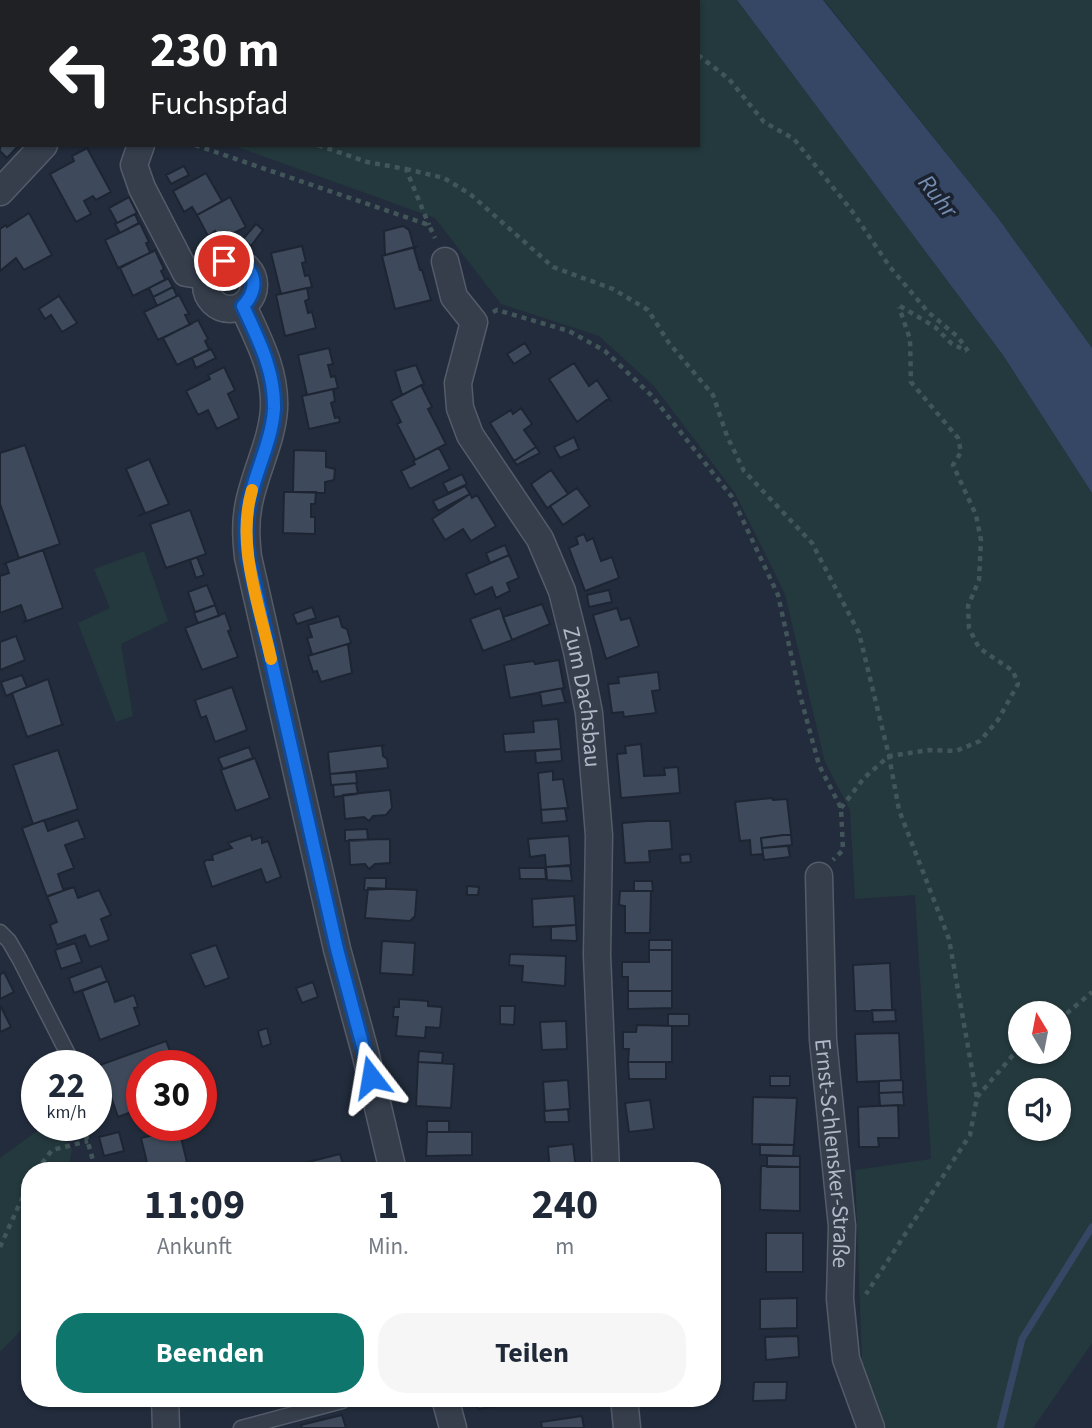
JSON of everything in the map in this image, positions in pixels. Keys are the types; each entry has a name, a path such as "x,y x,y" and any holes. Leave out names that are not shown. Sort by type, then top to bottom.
{"street":[{"path":"0,192 42,147"},
{"path":"140,147 134,165 142,188 186,273 207,276"},
{"path":"232,260 248,268 254,279 254,288 243,306 227,309 216,306 206,292 207,276 211,269 224,261 232,260"},
{"path":"445,261 454,297 474,322"},
{"path":"243,306 264,348 274,409 249,501 245,529 248,557 337,949 391,1162"},
{"name":"Zum Dachsbau","path":"474,322 458,383 460,408 470,435 540,539 562,591 589,713 600,835 597,954 606,1162"},
{"name":"Ernst-Schlensker-Straße","path":"819,876 823,1040 842,1226 840,1299 846,1359 871,1428"},
{"path":"165,1407 166,1428"},
{"path":"447,1407 453,1428"},
{"path":"625,1407 627,1428"}],"lane":[{"path":"0,932 20,960 66,1050"},
{"path":"241,1428 320,1407"}],"path":[{"path":"700,57 729,79 764,122 794,139 852,211 890,267 928,312 958,337 968,351 952,344 935,327 900,305 910,339 911,382 958,438 961,452 953,465 976,515 981,540 979,580 968,606 969,628 979,648 1013,671 1018,684 998,720 980,741 956,751 929,750 889,756 864,778 841,808"},
{"path":"201,147 429,225"},
{"path":"324,147 367,162 444,178 470,194 553,267 613,289 648,310 669,343 713,395 727,436 744,471 812,543 859,633 889,756 899,810 950,939 977,1098 970,1135 866,1294"},
{"path":"405,169 445,261"},
{"path":"474,322 497,310 569,331 605,351 652,396 732,497 778,595 819,765 841,808 843,850 819,876"},
{"path":"1071,1010 1092,992"},
{"path":"977,1098 1008,1061"},
{"path":"43,1162 52,1150 88,1141 94,1162"},
{"path":"0,1247 21,1201"}],"green space":[{"path":"700,0 737,0 1003,355 1092,493 1092,1343 1033,1428 887,1428 862,1361 855,1170 931,1159 915,895 855,899 850,810 825,762 785,594 735,493 654,386 599,336 501,304 435,218 238,147 700,147"},
{"path":"824,0 1092,0 1092,348 998,218"},
{"path":"144,551 168,621 121,644 133,716 116,722 78,623 110,608 94,569"},
{"path":"23,1141 66,1141 72,1149 70,1162 21,1162 21,1330 0,1352 0,1158"}],"water":[{"name":"Ruhr","path":"737,0 823,0 998,218 1092,348 1092,493 1003,355"}],"building":[{"path":"0,147 17,147 7,158 0,151"},
{"path":"87,148 111,192 96,200 93,196 84,201 91,214 76,222 50,174 74,161 72,156"},
{"path":"184,166 189,175 171,184 166,175"},
{"path":"206,173 222,201 197,215 192,207 184,212 173,191"},
{"path":"129,197 137,213 117,223 109,208"},
{"path":"230,197 246,227 220,240 215,231 208,236 197,215"},
{"path":"29,213 52,255 24,270 16,258 0,271 0,229"},
{"path":"135,214 139,223 120,233 115,224"},
{"path":"140,223 149,242 146,243 150,252 154,251 118,268 105,240"},
{"path":"256,224 263,230 251,246 243,239"},
{"path":"403,226 409,230 414,247 385,255 384,231"},
{"path":"302,246 306,262 302,263 305,276 309,275 312,287 281,294 271,253"},
{"path":"416,247 414,249 431,300 395,309 382,256"},
{"path":"155,250 164,269 161,271 165,279 169,278 133,296 120,268"},
{"path":"168,278 173,287 153,297 149,288"},
{"path":"173,287 177,296 157,306 153,297"},
{"path":"307,288 309,299 305,301 308,313 312,312 316,328 285,336 276,295"},
{"path":"179,295 189,314 185,315 189,323 193,323 158,340 144,312"},
{"path":"59,296 77,323 62,332 51,315 45,319 39,309"},
{"path":"198,320 208,339 205,341 209,349 212,348 177,365 163,338"},
{"path":"525,343 531,353 514,364 507,354"},
{"path":"329,348 333,364 328,365 338,388 307,395 298,355"},
{"path":"211,349 216,358 196,368 192,358"},
{"path":"574,363 589,386 597,380 610,400 577,422 549,379"},
{"path":"416,365 424,384 402,395 395,371"},
{"path":"224,367 235,390 228,394 239,418 217,429 208,410 198,415 186,391 210,379 208,375"},
{"path":"421,385 432,407 428,409 446,444 413,461 415,459 397,424 401,422 391,401"},
{"path":"333,389 335,401 331,403 335,418 339,417 340,422 309,429 302,396"},
{"path":"521,408 532,424 524,430 536,447 514,461 490,423 511,410 513,414"},
{"path":"574,437 579,449 560,458 554,447"},
{"path":"446,444 439,448 450,469 410,489 401,471 415,464 413,461"},
{"path":"25,445 60,544 19,558 0,504 0,453"},
{"path":"536,447 540,453 517,465 514,461"},
{"path":"294,450 326,451 326,467 335,469 334,480 325,482 325,493 293,492"},
{"path":"149,459 169,504 138,516 145,513 126,469"},
{"path":"551,470 568,494 547,508 531,484"},
{"path":"462,474 467,484 448,493 443,483"},
{"path":"465,486 470,494 438,511 433,501"},
{"path":"577,488 590,506 563,525 550,506"},
{"path":"284,492 316,492 315,504 311,504 311,517 315,517 315,534 283,533"},
{"path":"470,494 472,498 477,495 496,526 471,541 463,529 445,540 432,519"},
{"path":"190,510 206,554 166,568 150,524"},
{"path":"584,534 587,541 593,538 601,561 612,557 619,578 585,591 569,548 578,544 576,537"},
{"path":"505,545 509,555 490,563 486,553"},
{"path":"43,550 63,608 24,622 26,619 21,605 0,613 0,576 9,573 6,564 3,564"},
{"path":"509,555 519,578 507,583 510,591 496,598 492,587 475,595 466,574"},
{"path":"197,557 204,575 196,578 190,560"},
{"path":"207,585 215,605 195,612 188,592"},
{"path":"609,590 612,602 589,607 587,595"},
{"path":"542,604 550,624 512,640 503,617"},
{"path":"215,605 219,616 198,623 194,613"},
{"path":"312,607 316,618 297,624 293,614"},
{"path":"500,608 512,640 483,651 470,619"},
{"path":"617,608 621,620 630,618 639,646 606,659 593,615"},
{"path":"225,613 231,630 228,631 238,657 202,670 185,628"},
{"path":"339,616 351,643 308,656 312,654 307,638 312,637 308,625"},
{"path":"16,636 25,660 0,670 0,642"},
{"path":"351,643 348,645 352,673 321,682 317,671 313,672 308,656"},
{"path":"559,660 564,688 510,698 504,665"},
{"path":"658,672 660,690 652,691 656,713 624,717 623,712 612,713 608,684 619,683 618,677"},
{"path":"22,675 27,687 6,696 1,682"},
{"path":"48,679 64,724 27,737 12,693"},
{"path":"232,687 247,730 215,742 206,716 201,718 195,700"},
{"path":"564,688 562,690 567,702 542,706 540,692"},
{"path":"558,719 561,749 505,752 503,734 534,732 533,721"},
{"path":"641,744 644,776 665,775 664,768 678,767 680,793 621,798 617,754 626,753 625,746"},
{"path":"385,745 382,746 383,756 387,759 388,768 330,774 328,752"},
{"path":"249,747 253,758 223,769 218,758"},
{"path":"561,749 562,761 536,763 535,751"},
{"path":"58,750 78,809 33,824 13,765"},
{"path":"255,758 270,798 236,811 221,770"},
{"path":"553,771 553,780 563,779 568,808 541,810 538,773"},
{"path":"356,772 357,783 331,785 330,774"},
{"path":"356,783 358,794 334,797 333,785"},
{"path":"390,790 392,808 386,815 373,816 369,821 364,817 345,819 343,795"},
{"path":"787,799 791,834 761,838 763,854 751,855 750,840 740,841 735,802"},
{"path":"565,808 567,821 542,823 541,810"},
{"path":"44,820 48,831 78,820 85,838 65,845 74,868 58,874 63,889 70,888 47,897 22,828"},
{"path":"670,821 672,849 649,851 650,862 625,863 622,823"},
{"path":"367,829 368,840 345,841 345,830"},
{"path":"791,834 792,845 762,848 761,838"},
{"path":"251,835 252,840 262,837 262,843 268,841 281,877 266,883 261,869 212,887 204,863 206,860 213,860 212,855 232,848 228,843"},
{"path":"569,836 571,865 546,867 545,855 530,857 528,839"},
{"path":"390,839 390,863 375,864 369,869 365,864 350,865 349,840"},
{"path":"788,846 790,857 764,860 762,848"},
{"path":"690,854 691,862 681,863 680,855"},
{"path":"570,866 572,881 547,880 546,867"},
{"path":"519,868 545,868 546,879 520,879"},
{"path":"365,878 386,878 386,889 364,890"},
{"path":"634,881 652,881 653,891 634,891"},
{"path":"467,886 479,887 478,895 467,895"},
{"path":"74,887 78,898 99,890 111,915 101,919 109,940 90,947 85,935 57,945 50,925 57,922 47,896"},
{"path":"368,888 417,890 415,916 410,921 365,918"},
{"path":"620,891 651,891 650,933 625,933 625,906 619,905"},
{"path":"574,896 576,925 533,927 532,899"},
{"path":"576,925 577,941 551,940 551,927"},
{"path":"649,940 672,940 672,950 649,950"},
{"path":"382,941 415,943 413,975 380,973"},
{"path":"75,943 82,962 61,969 55,950"},
{"path":"216,945 229,978 205,987 190,954"},
{"path":"649,950 672,950 672,991 628,991 628,977 622,977 622,962 649,962"},
{"path":"510,954 566,956 565,986 522,982 523,966 509,965"},
{"path":"890,963 892,1008 895,1010 855,1011 853,965"},
{"path":"101,966 107,981 74,993 69,978"},
{"path":"4,972 14,992 0,999 0,975"},
{"path":"108,981 115,1002 134,995 138,1007 134,1008 140,1025 100,1040 82,991"},
{"path":"313,982 318,997 302,1003 296,988"},
{"path":"628,991 672,991 672,1008 628,1009"},
{"path":"399,999 428,1001 428,1006 442,1007 440,1028 426,1027 425,1038 396,1036 398,1017 393,1017 394,1007 399,1007"},
{"path":"0,1005 11,1027 0,1032"},
{"path":"500,1006 515,1006 514,1025 500,1024"},
{"path":"872,1010 895,1010 896,1021 873,1022"},
{"path":"668,1014 689,1014 689,1026 668,1026"},
{"path":"566,1021 567,1049 542,1050 540,1022"},
{"path":"637,1025 672,1026 672,1062 628,1062 629,1049 623,1049 623,1032 636,1032"},
{"path":"267,1028 271,1044 262,1047 258,1031"},
{"path":"899,1033 901,1080 857,1082 855,1034"},
{"path":"166,1041 170,1050 141,1050"},
{"path":"419,1051 443,1053 442,1063 418,1062"},
{"path":"126,1056 126,1114 118,1117 112,1100 112,1061"},
{"path":"418,1062 454,1064 451,1108 416,1106"},
{"path":"628,1062 666,1062 666,1079 629,1079"},
{"path":"770,1076 790,1076 790,1086 770,1086"},
{"path":"568,1080 570,1109 545,1111 543,1082"},
{"path":"901,1080 903,1092 879,1093 879,1081"},
{"path":"903,1092 904,1105 880,1106 879,1093"},
{"path":"753,1097 797,1098 794,1145 752,1144"},
{"path":"650,1100 654,1129 629,1132 625,1103"},
{"path":"898,1105 899,1138 878,1138 879,1147 859,1147 858,1107"},
{"path":"568,1109 569,1122 545,1122 544,1111"},
{"path":"427,1121 449,1121 449,1132 427,1132"},
{"path":"119,1132 124,1151 104,1156 100,1141 112,1141 112,1134"},
{"path":"427,1132 472,1132 472,1155 426,1156"},
{"path":"142,1141 182,1141 187,1162 147,1162"},
{"path":"573,1144 575,1162 549,1162 548,1147"},
{"path":"760,1145 794,1145 793,1156 760,1155"},
{"path":"340,1154 342,1162 308,1162"},
{"path":"767,1156 800,1156 800,1167 767,1167"},
{"path":"761,1166 800,1167 800,1211 760,1210"},
{"path":"766,1233 803,1233 803,1272 766,1272"},
{"path":"797,1298 797,1328 760,1329 760,1299"},
{"path":"798,1336 799,1357 766,1360 765,1337"},
{"path":"754,1382 787,1382 786,1400 753,1401"},
{"path":"342,1415 346,1428 302,1428 301,1425"},
{"path":"582,1416 584,1428 542,1428 541,1422"}],"waterway":[{"path":"1000,1428 1022,1339 1092,1227"}],"slow traffic":[{"path":"252,490 245,529 248,557 271,659"}],"route":[{"path":"224,261 241,263 248,268 254,279 253,292 243,306 264,348 274,409 249,501 245,529 248,557 337,949 371,1077"}]}
